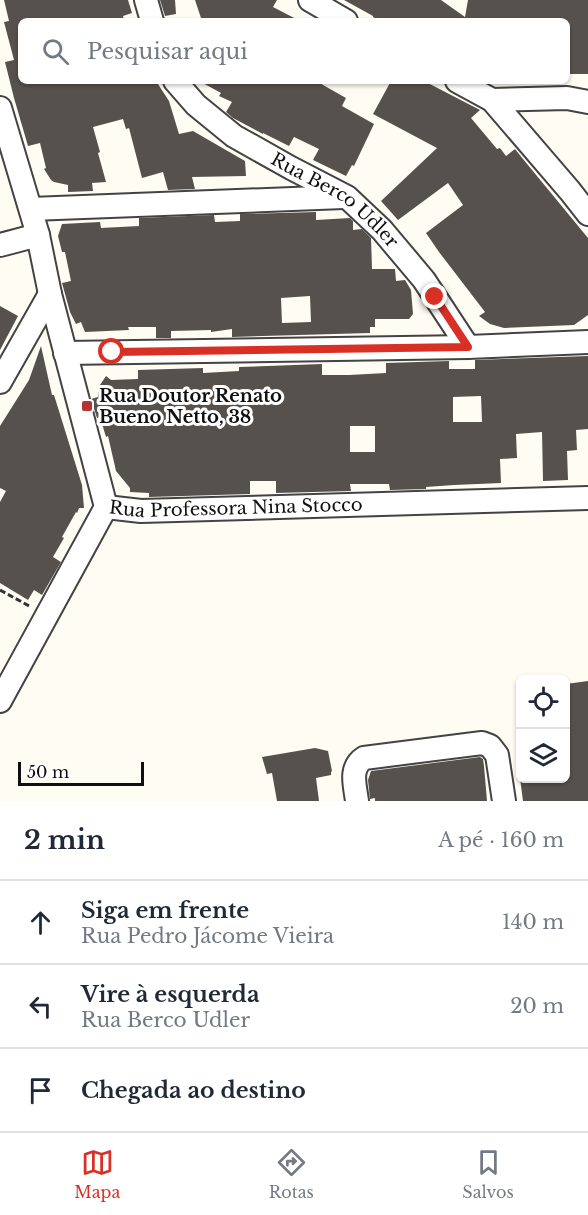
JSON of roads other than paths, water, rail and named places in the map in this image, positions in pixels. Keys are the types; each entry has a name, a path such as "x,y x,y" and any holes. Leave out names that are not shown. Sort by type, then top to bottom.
{"street":[{"path":"146,0 151,18"},
{"path":"310,0 341,18"},
{"name":"Rua Berco Udler","path":"178,84 196,105 234,136 347,197 382,230 424,280 468,347"},
{"path":"463,84 492,100 588,214"},
{"path":"492,100 567,98 588,102"},
{"path":"0,108 38,235 50,294 106,507"},
{"path":"31,209 347,197"},
{"path":"0,245 38,235"},
{"path":"0,382 50,294"},
{"path":"65,353 468,347 588,342"},
{"name":"Rua Professora Nina Stocco","path":"0,700 106,507 141,511 588,498"},
{"path":"357,801 354,771 364,758 482,744 490,746 497,755 504,801"}],"place":[{"name":"Rua Doutor Renato Bueno Netto, 38","path":"87,406"}]}
